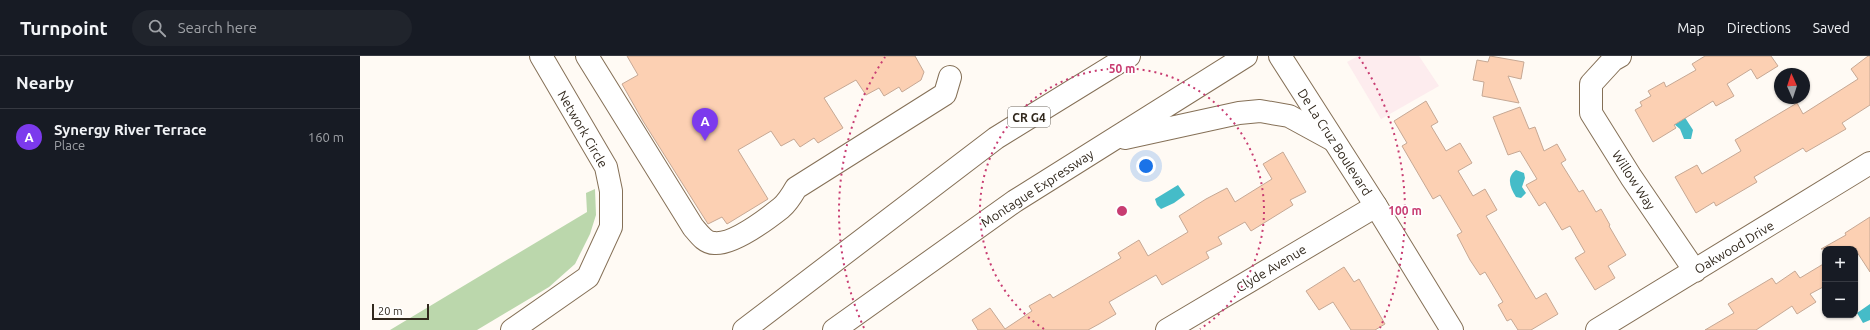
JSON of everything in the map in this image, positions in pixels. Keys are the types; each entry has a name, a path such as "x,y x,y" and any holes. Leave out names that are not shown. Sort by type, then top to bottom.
{"main road":[{"name":"Network Circle","path":"512,330 588,277 611,227 611,190 606,167 541,56"},
{"path":"587,56 693,228 704,240 715,243 730,241 744,233 783,207 796,188 946,94 950,77"},
{"name":"CR G4","path":"744,330 996,138 1129,56"},
{"name":"Montague Expressway","path":"834,330 1015,201 1246,56"},
{"name":"De La Cruz Boulevard","path":"1280,56 1376,206 1452,330"},
{"name":"Willow Way","path":"1620,56 1613,60 1591,84 1591,113 1631,177 1695,271"},
{"path":"1110,142 1239,113 1260,111 1289,116 1334,140"},
{"name":"Oakwood Drive","path":"1597,330 1870,163"},
{"name":"Clyde Avenue","path":"1167,330 1376,206"}],"shaded area":[{"path":"1358,56 1419,56 1439,86 1381,119 1347,62"}],"green space":[{"path":"595,189 596,215 590,234 575,264 549,287 477,330 390,330 587,212 586,193"}],"water":[{"path":"1684,116 1693,130 1691,139 1684,139 1680,129 1674,124"},
{"path":"1516,170 1524,173 1525,178 1522,187 1526,193 1521,198 1516,197 1510,183 1511,176"},
{"path":"1178,185 1185,195 1174,203 1161,209 1157,205 1155,199"},
{"path":"1870,304 1870,320 1863,323 1858,312"}],"building":[{"path":"627,56 915,56 924,72 921,80 902,92 899,87 884,96 879,88 866,95 856,80 824,98 843,128 818,143 814,138 800,147 794,139 781,146 771,131 738,150 768,199 727,224 722,217 708,224 643,121 622,84 638,75"},
{"path":"1490,56 1524,62 1521,79 1508,76 1519,103 1482,96 1484,82 1473,80 1477,60 1488,62"},
{"path":"1705,56 1771,56 1778,66 1757,79 1751,69 1727,84 1734,96 1716,106 1713,101 1674,125 1676,128 1653,142 1635,110 1642,106 1640,102 1651,96 1648,91 1664,82 1666,87 1696,70 1692,64"},
{"path":"1870,56 1870,105 1842,123 1846,129 1806,152 1803,148 1754,177 1757,182 1716,206 1714,202 1696,213 1675,177 1697,165 1702,174 1741,151 1735,140 1795,104 1798,104 1803,114 1858,79 1851,69"},
{"path":"1426,101 1438,122 1431,126 1446,151 1460,143 1472,163 1458,171 1473,196 1485,189 1497,210 1486,216 1536,299 1546,293 1558,314 1531,330 1518,330 1511,319 1507,321 1498,305 1503,302 1485,272 1480,275 1470,260 1457,235 1462,232 1440,195 1433,199 1402,146 1407,143 1394,121"},
{"path":"1520,107 1529,129 1535,127 1544,151 1557,144 1566,160 1561,163 1579,192 1583,190 1596,212 1601,209 1626,255 1608,266 1615,278 1595,290 1575,258 1585,252 1570,226 1562,230 1545,202 1539,206 1526,185 1537,179 1520,151 1508,155 1493,117"},
{"path":"1283,152 1306,192 1290,200 1293,205 1251,231 1245,222 1218,237 1222,244 1206,252 1209,258 1162,285 1156,275 1109,302 1116,314 1088,330 978,330 972,320 990,308 1005,329 1032,311 1029,306 1050,294 1053,298 1121,258 1118,253 1139,240 1148,256 1188,232 1179,216 1206,199 1227,188 1235,202 1272,179 1263,164"},
{"path":"1870,217 1870,272 1858,254 1858,246 1826,246 1846,235 1845,233"},
{"path":"1822,265 1822,288 1810,294 1816,302 1797,314 1792,306 1756,330 1705,330 1734,313 1728,304 1772,278 1776,284 1795,271 1800,278"},
{"path":"1344,267 1354,282 1359,279 1385,324 1375,330 1351,330 1333,302 1319,310 1306,291"}],"place":[{"name":"Synergy River Terrace","path":"705,141"}]}
